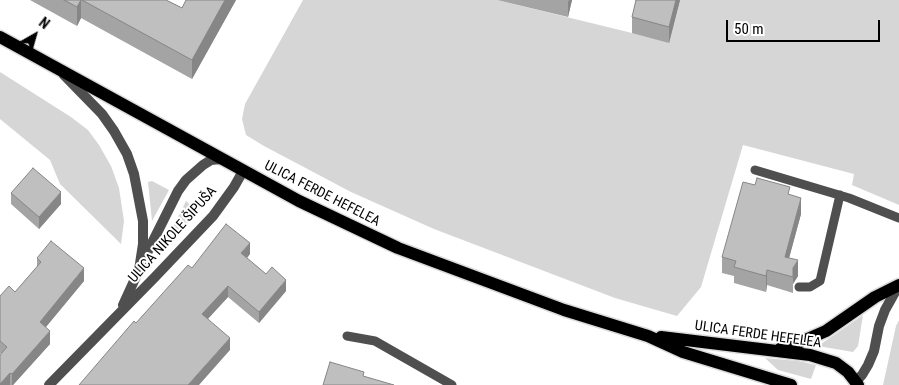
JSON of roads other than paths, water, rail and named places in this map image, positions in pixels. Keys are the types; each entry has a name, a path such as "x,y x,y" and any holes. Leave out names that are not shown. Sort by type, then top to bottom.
{"main road":[{"name":"ULICA FERDE HEFELEA","path":"0,37 316,210 398,248 564,310 648,336 683,352 790,385"},
{"path":"773,350 814,337 875,297 899,285"},
{"name":"ULICA FERDE HEFELEA","path":"648,336 810,355 830,361 848,372 854,384"}],"street":[{"name":"ULICA NIKOLE ŠIPUŠA","path":"60,71 102,114 127,154 138,190 143,222 143,244 138,270"},
{"name":"ULICA NIKOLE ŠIPUŠA","path":"119,312 178,191 186,180 203,165 211,160 222,159"},
{"name":"ULICA NIKOLE ŠIPUŠA","path":"49,385 213,216 243,171"},
{"path":"854,384 862,375 874,351 879,326 885,310 899,285"}],"lane":[{"path":"755,170 840,195 899,218"},
{"path":"799,287 810,287 820,281 840,195"},
{"path":"347,336 375,341 452,385"}]}
